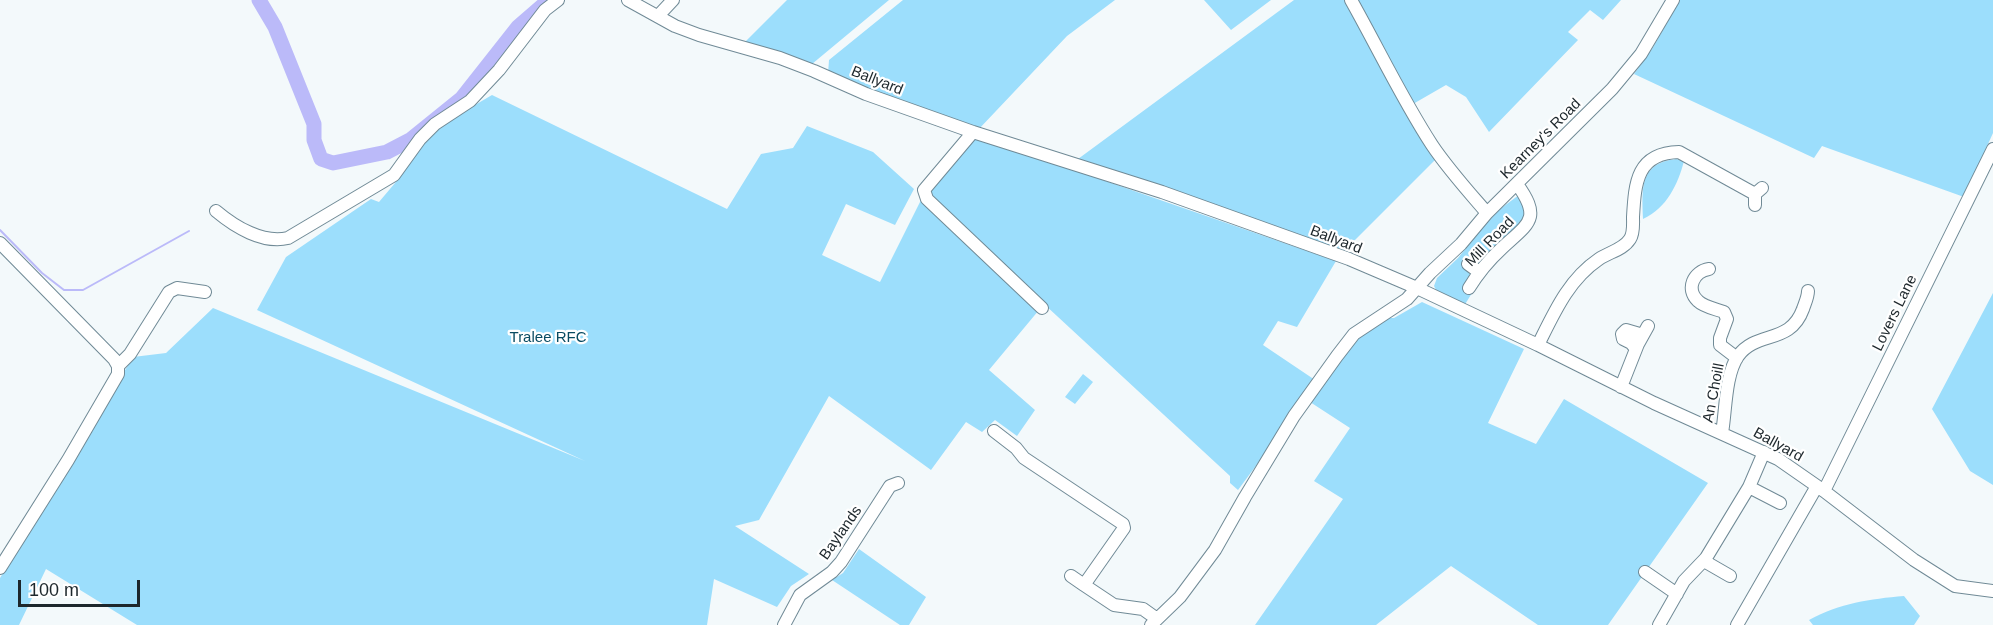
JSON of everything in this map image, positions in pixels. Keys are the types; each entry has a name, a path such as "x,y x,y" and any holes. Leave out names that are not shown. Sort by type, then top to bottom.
{"street":[{"path":"216,211 231,224 278,241 288,238 394,175 420,139 435,124 470,102 499,70 545,10 558,0"},
{"name":"Ballyard","path":"628,0 699,35 780,58 866,94 973,132 1162,192 1348,259 1417,288 1621,387 1778,459 1914,560 1955,586 1993,591"},
{"path":"658,16 673,0"},
{"path":"1351,0 1432,144 1462,185 1487,213"},
{"name":"Kearney's Road","path":"1154,622 1180,597 1215,550 1294,416 1354,334 1407,299 1430,273 1461,244 1487,213 1627,72 1641,54 1672,0"},
{"path":"973,132 924,190 927,199 1042,308"},
{"name":"Lovers Lane","path":"1737,625 1821,489 1993,149"},
{"path":"1538,345 1563,296 1581,275 1599,258 1622,248 1629,241 1632,232 1636,182 1642,167 1653,158 1666,152 1679,152 1757,196"},
{"name":"Mill Road","path":"1469,288 1479,272 1522,232 1530,221 1529,201 1517,184"},
{"path":"0,243 114,359 118,366 118,374 68,460 0,568"},
{"path":"1468,264 1479,272"},
{"name":"An Choill","path":"1709,269 1702,270 1694,278 1692,291 1697,301 1724,312 1727,319 1720,338 1720,345 1737,358"},
{"path":"118,366 129,354 169,292 177,288 205,292"},
{"name":"An Choill","path":"1722,433 1731,369 1737,358 1742,351 1756,343 1775,334 1786,332 1794,326 1811,294"},
{"path":"1621,387 1645,331 1626,330 1622,334 1623,339 1636,349"},
{"path":"994,431 1016,448 1024,458 1123,524 1124,528 1084,585"},
{"path":"1659,625 1684,581 1704,561 1749,487 1764,452"},
{"name":"Baylands","path":"784,625 800,595 832,572 841,562 890,486 898,483"},
{"path":"1749,487 1780,503"},
{"path":"1704,561 1730,576"},
{"path":"1645,572 1677,594"},
{"path":"1071,576 1114,605 1143,609 1154,622"}],"green space":[{"path":"787,0 889,0 812,64 743,44"},
{"path":"903,0 1115,0 1067,36 978,130 828,74 829,60"},
{"path":"1204,0 1271,0 1231,30"},
{"path":"1294,0 1347,0 1437,158 1342,253 1078,159"},
{"path":"1356,0 1621,0 1603,20 1590,10 1568,32 1578,40 1489,132 1466,97 1446,85 1413,104"},
{"path":"1680,0 1993,0 1993,133 1964,197 1822,146 1814,158 1634,74 1652,49"},
{"name":"Tralee RFC","path":"492,95 727,209 761,154 793,148 807,126 873,152 914,189 895,225 846,204 822,255 880,282 925,192 970,134 1336,261 1297,327 1278,321 1263,345 1318,382 1238,490 1230,483 1230,476 1044,304 989,370 1035,410 1017,436 995,420 982,432 966,422 931,470 829,396 759,520 735,526 809,574 791,586 777,607 714,579 707,625 137,625 46,569 19,625 0,625 0,578 133,357 166,353 213,308 585,461 257,310 286,257 371,199 379,202 395,183 429,132"},
{"path":"1676,159 1684,161 1675,187 1659,209 1643,219 1645,179 1655,166 1664,161"},
{"path":"1519,195 1527,210 1523,224 1481,264 1463,267 1471,277 1466,290 1472,293 1464,306 1436,290 1434,286 1437,278 1458,258 1500,209"},
{"path":"1993,293 1993,485 1970,471 1932,409"},
{"path":"1422,302 1524,349 1488,423 1536,444 1564,399 1708,483 1608,625 1538,625 1451,566 1376,625 1255,625 1343,499 1314,481 1350,428 1310,402 1358,337 1387,318 1394,318"},
{"path":"1083,374 1093,382 1075,404 1065,397"},
{"path":"859,549 926,597 909,625 900,625 832,580 843,573"},
{"path":"1904,596 1920,616 1914,625 1813,625 1809,620 1855,603"}],"waterway":[{"path":"259,0 275,27 314,124 314,140 321,159 333,163 387,152 410,140 462,98 518,27 549,0"},
{"path":"0,230 42,273 64,290 83,290 189,231"}]}
